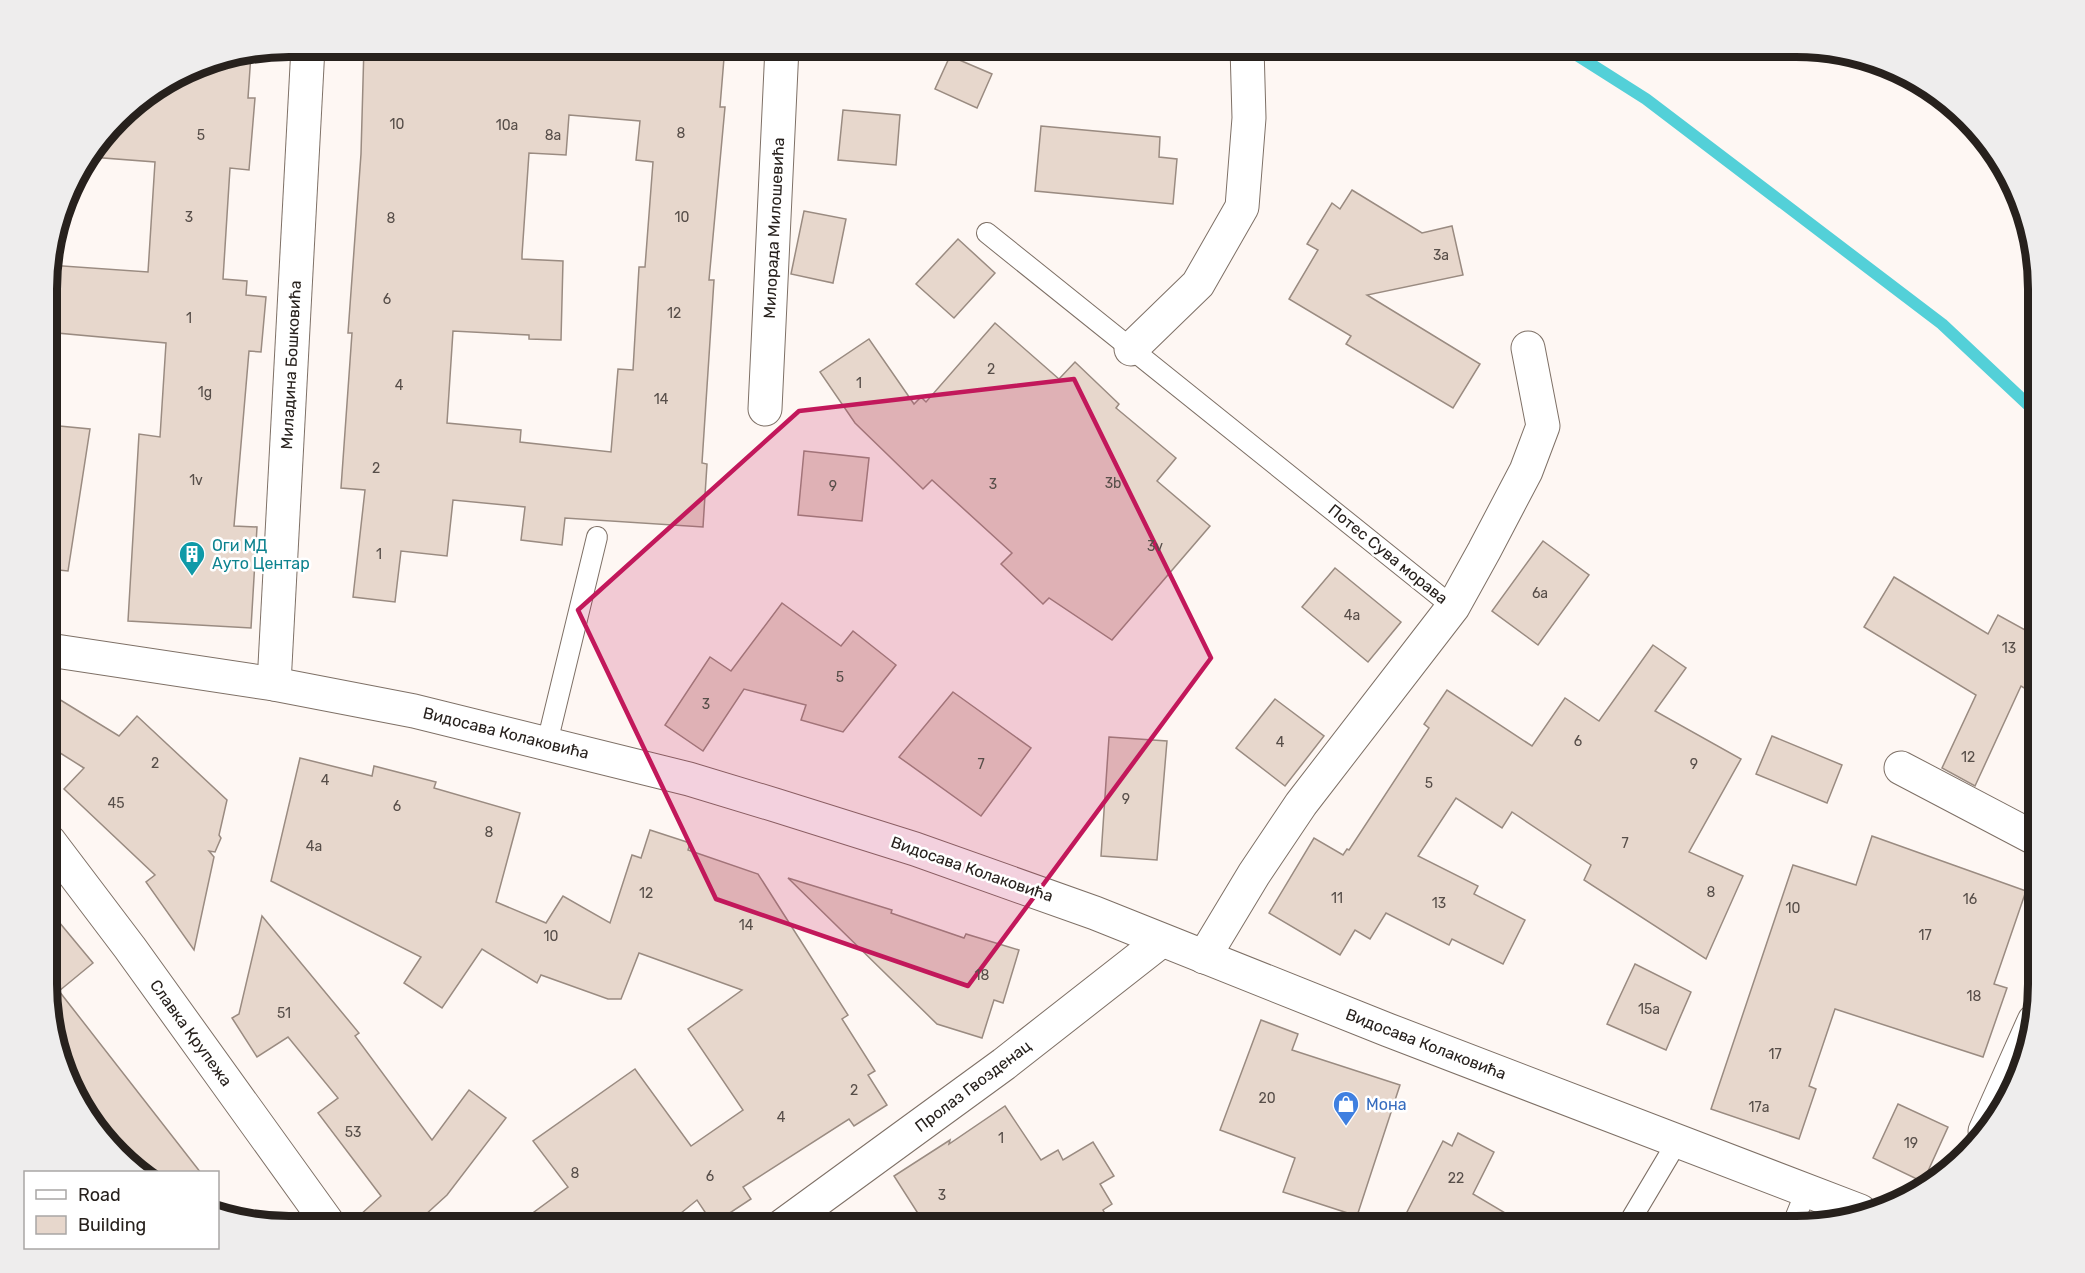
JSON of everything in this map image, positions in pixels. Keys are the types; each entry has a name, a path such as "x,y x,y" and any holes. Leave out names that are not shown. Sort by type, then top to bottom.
{"street":[{"name":"Миладина Бошковића","path":"274,684 307,57"},
{"name":"Милорада Милошевића","path":"765,409 782,57"},
{"path":"1131,349 1198,284 1242,207 1249,118 1247,57"},
{"path":"1453,607 1526,471 1543,426 1528,348"},
{"name":"Потес Сува морава","path":"1204,957 1248,884 1301,804 1453,607"},
{"name":"Видосава Колаковића","path":"57,651 274,684 403,709 689,779 849,828 1074,905 1161,941 1852,1209"},
{"path":"1901,768 2028,835"},
{"name":"Славка Крупежа","path":"57,852 130,948 322,1216"},
{"name":"Пролаз Гвозденац","path":"796,1216 1004,1064 1161,941"}],"lane":[{"name":"Потес Сува морава","path":"987,233 1453,607"},
{"path":"547,743 597,537"},
{"path":"1633,1216 1677,1142"},
{"path":"1796,1216 1806,1191"}],"highlighted area":[{"path":"1074,379 1211,658 968,986 716,899 578,610 799,411"}],"building":[{"path":"364,57 724,57 720,107 725,107 709,280 714,280 702,463 707,464 703,527 565,518 562,545 521,540 525,507 453,500 447,556 401,551 395,602 353,597 365,490 341,488 352,333 348,333 361,154","holes":["569,115 640,121 636,160 653,162 645,267 639,267 633,370 618,369 611,452 520,442 521,430 447,423 453,331 529,335 529,339 561,340 563,261 522,259 529,153 566,155"]},
{"path":"950,57 992,74 977,108 935,89"},
{"path":"251,60 248,98 255,98 249,170 230,168 223,279 247,281 246,295 266,297 261,352 249,351 234,526 257,527 251,628 128,621 139,434 160,437 166,343 57,333 60,307 57,307 58,266 148,272 155,162 98,158 125,125 160,96 214,69"},
{"path":"843,110 900,115 896,165 838,160"},
{"path":"1041,126 1160,137 1159,157 1177,159 1173,204 1035,191"},
{"path":"1352,190 1422,233 1452,226 1463,275 1367,295 1480,364 1453,408 1346,344 1351,336 1289,299 1318,250 1307,244 1332,203 1340,209"},
{"path":"804,211 846,219 833,283 791,274"},
{"path":"958,239 995,273 954,318 916,284"},
{"path":"995,323 1059,379 1075,362 1119,404 1116,408 1176,458 1157,481 1210,526 1112,640 1049,598 1043,604 1001,564 1012,553 932,480 923,489 855,423 820,372 869,339 914,404 921,397 926,402"},
{"path":"57,426 90,429 68,571 57,570"},
{"path":"804,451 869,458 862,521 798,515"},
{"path":"1543,541 1589,575 1538,645 1492,611"},
{"path":"1335,568 1401,622 1368,662 1302,607"},
{"path":"1894,577 1988,634 1998,615 2028,632 2028,690 2021,686 1975,786 1942,768 1976,695 1864,627"},
{"path":"782,603 841,646 853,631 896,665 843,732 801,720 806,705 744,689 703,751 665,725 710,657 731,671"},
{"path":"1653,645 1686,668 1655,711 1741,759 1689,852 1743,876 1706,959 1584,880 1591,865 1512,812 1502,828 1456,798 1418,856 1478,886 1474,894 1525,920 1503,964 1452,939 1449,945 1386,913 1370,939 1355,930 1340,955 1269,913 1314,838 1343,855 1347,849 1349,850 1429,728 1424,724 1447,690 1532,746 1565,698 1599,721"},
{"path":"953,692 1031,748 981,816 899,757"},
{"path":"57,698 119,736 137,716 227,800 219,835 221,838 215,852 209,851 214,857 194,950 146,882 155,875 64,789 84,768 57,751"},
{"path":"1275,699 1324,736 1285,786 1236,748"},
{"path":"1772,736 1842,765 1827,803 1756,774"},
{"path":"1109,737 1167,741 1157,860 1101,856"},
{"path":"300,758 372,776 374,766 436,782 434,788 520,813 496,902 546,923 563,896 610,923 632,855 641,858 650,830 690,843 688,850 758,874 848,1015 842,1019 875,1071 868,1075 887,1105 854,1126 849,1119 743,1187 751,1199 725,1216 708,1216 697,1200 677,1216 529,1216 568,1187 533,1141 635,1069 691,1146 743,1110 688,1029 742,990 639,953 621,999 608,999 541,975 537,983 482,949 442,1008 404,983 421,957 271,881"},
{"path":"1872,836 2026,891 1994,984 2007,988 1983,1057 1835,1009 1809,1086 1816,1089 1799,1139 1711,1109 1793,865 1856,885"},
{"path":"788,878 892,910 891,913 964,938 966,934 1019,950 1003,1003 994,1000 982,1038 937,1024"},
{"path":"262,916 359,1033 355,1036 432,1140 469,1090 506,1118 447,1195 424,1216 359,1216 381,1196 318,1113 338,1098 288,1037 257,1057 232,1018 239,1014"},
{"path":"57,920 93,963 59,991 199,1171 152,1171 115,1137 88,1100 69,1059 61,1029 57,999"},
{"path":"1635,964 1691,992 1666,1050 1607,1024"},
{"path":"1261,1020 1298,1034 1292,1050 1400,1085 1357,1216 1283,1192 1295,1158 1220,1130"},
{"path":"1898,1104 1948,1127 1925,1177 1920,1180 1873,1158"},
{"path":"1005,1106 1041,1160 1058,1150 1063,1160 1093,1142 1114,1176 1100,1184 1112,1204 1103,1210 1106,1216 920,1216 894,1176 950,1140 949,1144"},
{"path":"1458,1133 1494,1152 1473,1194 1510,1216 1405,1216 1443,1141 1452,1146"}],"waterway":[{"path":"1580,57 1646,99 1942,324 2028,405"}],"place":[{"name":"Оги МД Ауто Центар","path":"192,577"},
{"name":"Мона","path":"1346,1127"}]}
